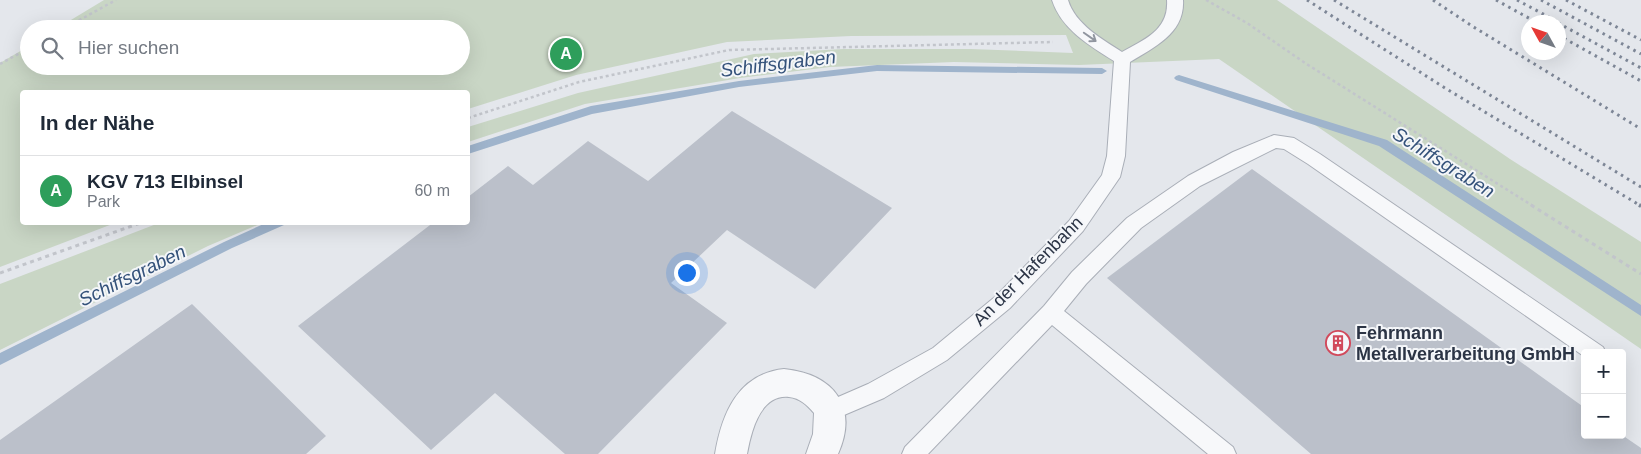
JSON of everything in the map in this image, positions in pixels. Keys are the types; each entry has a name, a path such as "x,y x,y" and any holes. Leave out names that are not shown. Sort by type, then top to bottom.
{"street":[{"path":"731,454 740,420 751,401 766,387 782,382 797,383 812,390 830,411 831,424 828,442 822,454"}],"lane":[{"path":"1060,0 1066,14 1079,29 1122,58 1162,34 1172,24 1177,12 1175,0"},
{"name":"An der Hafenbahn","path":"830,411 876,391 940,354 1003,302 1076,226 1110,177 1116,156 1122,58"},
{"path":"913,454 1052,312 1080,278 1134,223 1194,181 1274,141 1288,143 1314,159 1590,349"},
{"path":"1052,312 1225,454"}],"path":[{"path":"79,20 116,0"},
{"path":"1206,0 1247,23 1305,63 1641,274"},
{"path":"470,117 579,82 729,50 959,43 1044,43 1092,38"},
{"path":"0,64 20,53"},
{"path":"0,273 135,225"}],"green space":[{"path":"104,0 1277,0 1510,159 1641,242 1641,349 1219,59 1079,65 954,62 830,67 740,78 585,104 470,141 470,126 578,93 754,54 843,49 971,49 1073,53 1066,35 851,36 727,42 576,75 470,108 470,90 20,90 20,225 110,225 0,267 0,63 20,51 20,75 470,75 470,20 71,20"},
{"path":"154,225 257,225 208,246 0,350 0,284"}],"building":[{"path":"732,111 892,208 815,289 727,230 671,283 727,323 598,454 565,454 495,393 431,450 298,326 430,225 470,225 470,195 508,166 533,185 588,141 648,181"},
{"name":"Fehrmann Metallverarbeitung GmbH","path":"1252,169 1581,405 1581,439 1626,438 1641,448 1641,454 1311,454 1107,278"},
{"path":"192,304 326,436 306,454 0,454 0,440"}],"waterway":[{"name":"Schiffsgraben","path":"470,149 591,110 739,84 877,68 1102,71"},
{"name":"Schiffsgraben","path":"1179,78 1383,143 1641,311"},
{"name":"Schiffsgraben","path":"0,359 228,245 273,225"}],"railway":[{"path":"1307,0 1445,88 1641,206 1639,205"},
{"path":"1334,0 1641,187"},
{"path":"1433,0 1472,26 1641,129"},
{"path":"1496,0 1523,15"},
{"path":"1517,0 1545,15"},
{"path":"1541,0 1641,54"},
{"path":"1566,0 1641,40"},
{"path":"1566,27 1641,68"},
{"path":"1566,39 1641,81"}],"place":[{"name":"KGV 713 Elbinsel","path":"566,54"},
{"name":"Fehrmann Metallverarbeitung GmbH","path":"1338,343"}]}
